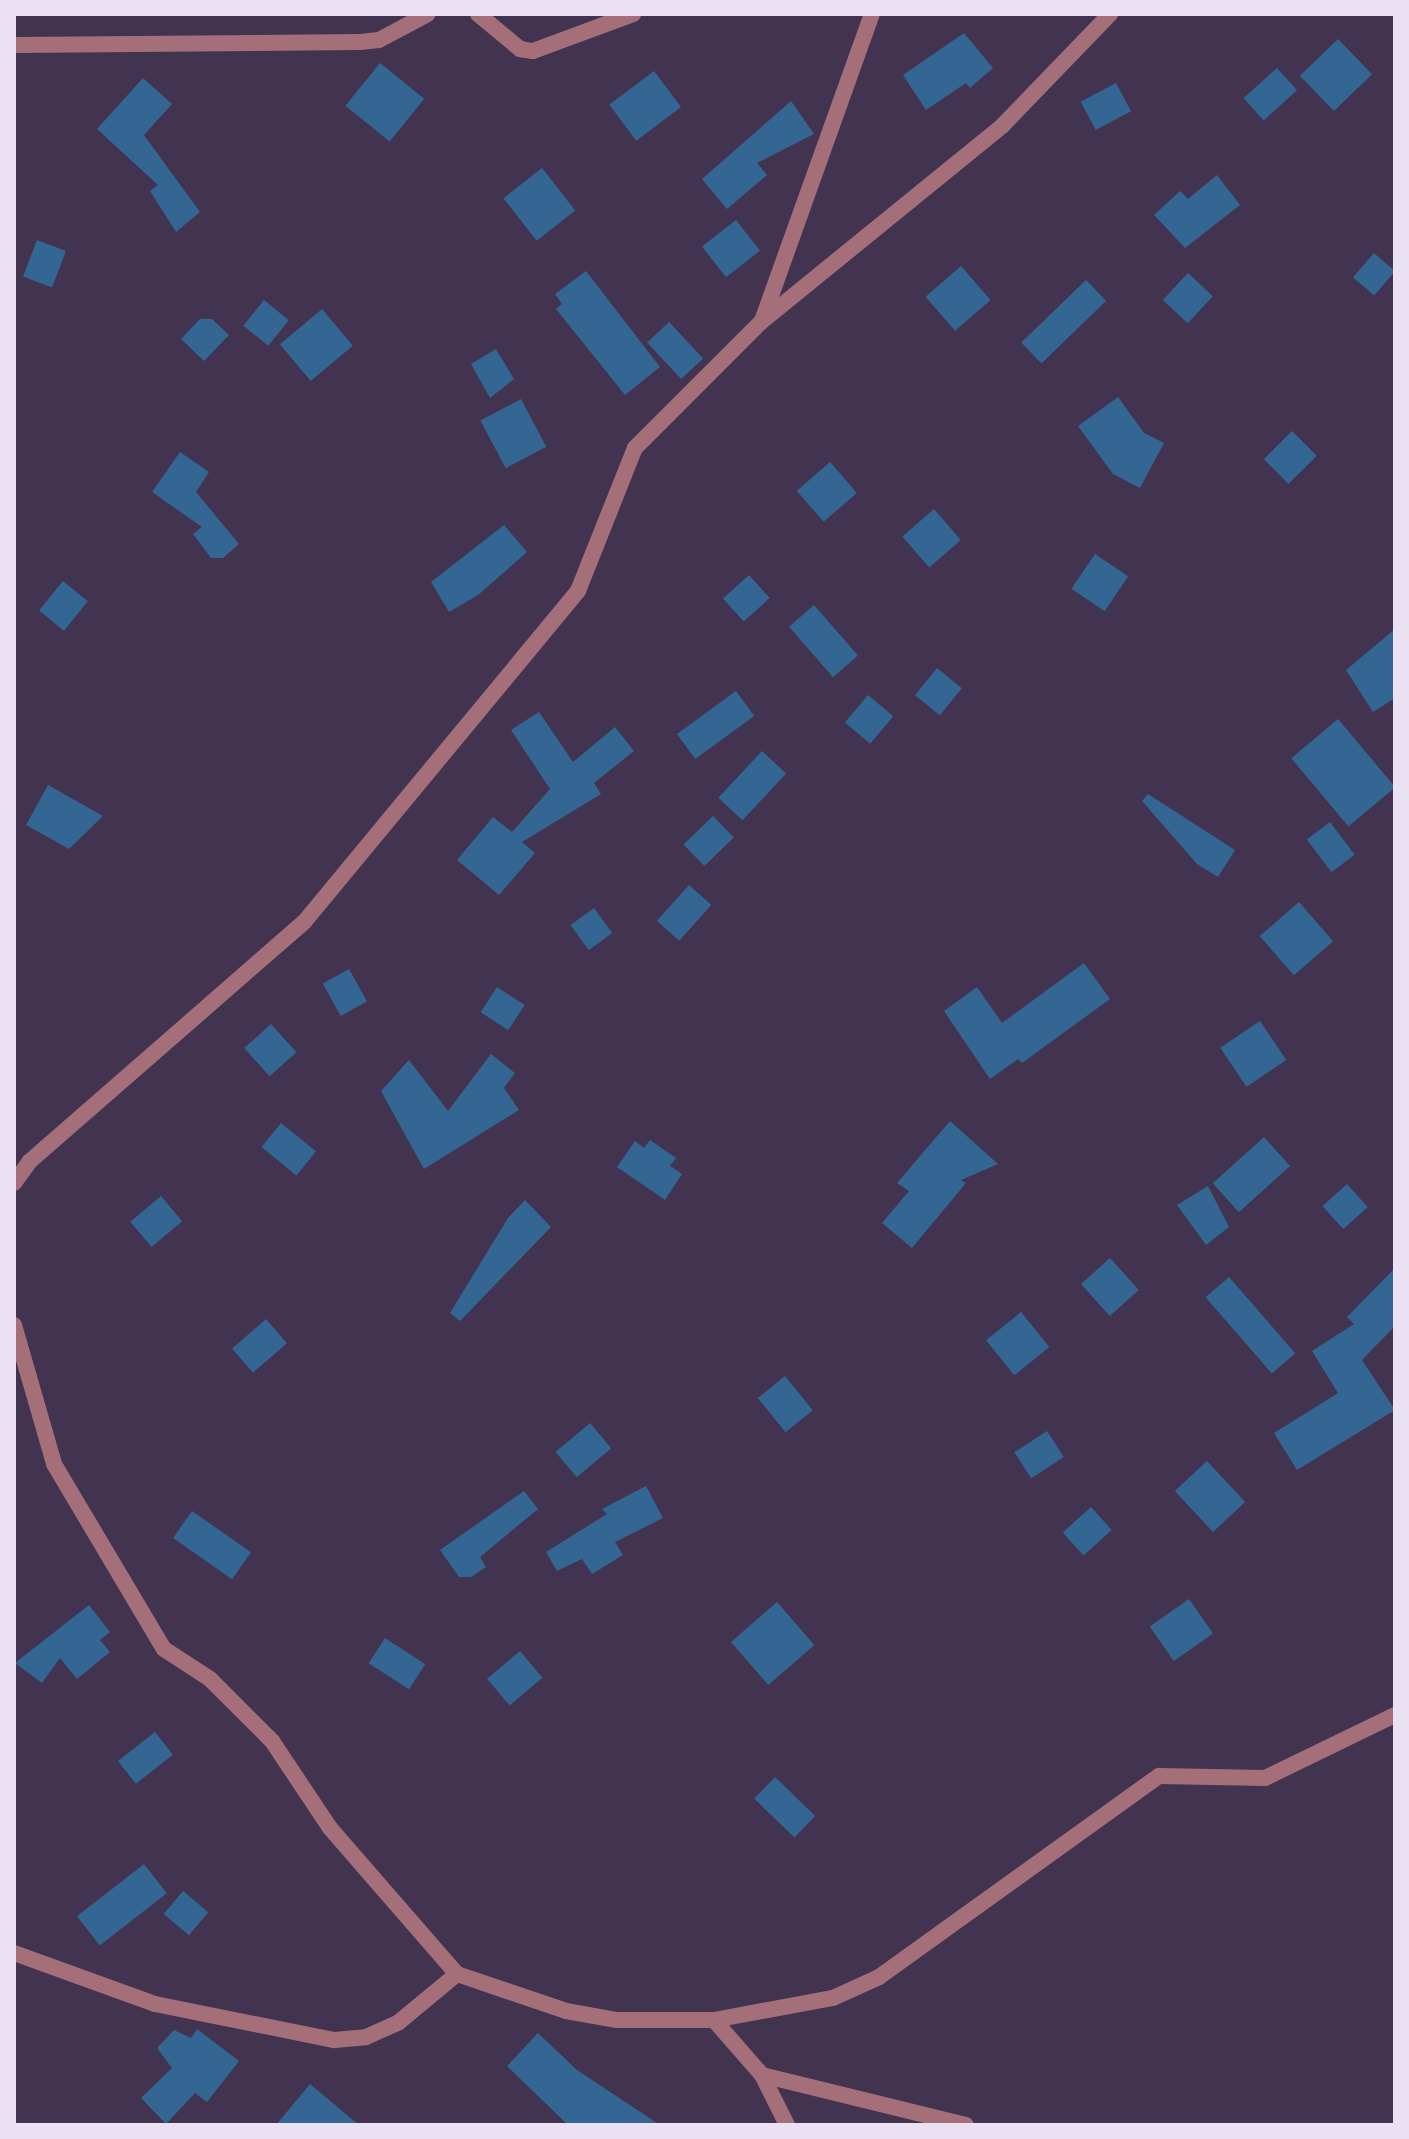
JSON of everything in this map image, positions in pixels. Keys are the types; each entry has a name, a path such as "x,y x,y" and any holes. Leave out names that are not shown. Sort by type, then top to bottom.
{"street":[{"path":"14,45 360,42 379,40 428,14"},
{"path":"478,14 520,49 533,51 633,14"},
{"path":"761,322 872,14"},
{"path":"14,1183 29,1162 305,921 578,591 635,448 761,322 1002,126 1110,14"},
{"path":"14,1325 54,1464 164,1649 210,1679 272,1741 330,1828 457,1974 590,2017 714,2020 833,1998 879,1977 1159,1776 1265,1778 1395,1715"},
{"path":"14,1953 155,2004 334,2040 366,2037 399,2022 457,1974"},
{"path":"714,2020 762,2075 787,2125"},
{"path":"762,2075 966,2125"}],"building":[{"path":"964,33 993,68 970,88 966,83 926,110 903,75"},
{"path":"1338,39 1372,74 1334,111 1300,76"},
{"path":"380,63 424,99 390,142 345,106"},
{"path":"1277,68 1297,90 1264,120 1244,98"},
{"path":"654,71 681,107 636,141 609,105"},
{"path":"143,78 172,104 144,135 200,212 176,232 150,191 158,185 97,129"},
{"path":"1116,83 1131,111 1096,130 1081,102"},
{"path":"791,101 814,134 757,163 767,175 727,209 702,179"},
{"path":"542,168 575,211 537,241 503,198"},
{"path":"1217,175 1240,205 1185,248 1154,215 1180,191 1188,199"},
{"path":"736,220 760,251 726,277 702,246"},
{"path":"37,240 66,251 52,288 23,276"},
{"path":"1374,253 1395,271 1374,296 1353,277"},
{"path":"961,266 991,300 955,331 926,297"},
{"path":"586,271 660,367 625,395 556,309 562,304 555,294"},
{"path":"1188,273 1213,296 1188,323 1163,300"},
{"path":"1086,280 1106,301 1041,363 1021,343"},
{"path":"264,300 289,320 268,346 243,326"},
{"path":"322,309 353,346 311,381 280,344"},
{"path":"200,319 212,319 229,335 204,361 181,339"},
{"path":"669,322 703,359 681,379 647,342"},
{"path":"496,349 514,379 490,398 471,364"},
{"path":"1118,397 1144,433 1164,443 1140,488 1113,474 1078,426"},
{"path":"521,399 546,447 506,468 480,421"},
{"path":"1292,431 1317,456 1288,484 1264,459"},
{"path":"180,452 209,472 196,492 239,544 223,558 211,558 193,534 202,527 152,492"},
{"path":"830,462 857,493 824,522 797,491"},
{"path":"934,509 961,540 929,567 902,537"},
{"path":"504,525 527,552 478,595 449,612 431,582"},
{"path":"1095,554 1128,576 1105,611 1072,589"},
{"path":"749,575 770,598 744,621 723,598"},
{"path":"63,581 88,601 64,631 39,611"},
{"path":"814,605 858,656 833,677 789,627"},
{"path":"1395,629 1395,698 1373,712 1346,670"},
{"path":"937,668 962,688 940,715 915,695"},
{"path":"736,691 754,716 695,759 677,734"},
{"path":"868,695 893,716 870,744 845,723"},
{"path":"539,712 573,762 615,727 634,751 594,783 601,794 522,842 535,853 499,895 457,860 493,817 512,832 550,789 511,730"},
{"path":"1338,719 1395,787 1348,826 1291,758"},
{"path":"762,751 786,774 742,820 718,798"},
{"path":"48,785 103,816 69,849 26,825"},
{"path":"1148,794 1235,850 1218,877 1197,864 1142,801"},
{"path":"713,816 734,838 704,866 684,844"},
{"path":"1330,822 1355,855 1332,872 1307,839"},
{"path":"689,885 711,905 679,941 657,921"},
{"path":"1299,902 1333,941 1294,975 1260,936"},
{"path":"594,908 612,933 589,950 571,925"},
{"path":"1084,963 1110,999 1022,1063 1018,1059 990,1079 944,1011 977,987 1002,1023"},
{"path":"349,969 367,1001 341,1016 323,984"},
{"path":"497,987 525,1005 508,1030 481,1012"},
{"path":"1260,1021 1286,1060 1246,1087 1220,1048"},
{"path":"271,1024 296,1052 270,1076 244,1048"},
{"path":"491,1054 515,1073 504,1088 519,1110 424,1169 381,1091 409,1060 448,1111"},
{"path":"950,1121 998,1164 961,1180 966,1183 912,1248 882,1223 909,1191 897,1183"},
{"path":"281,1123 316,1151 296,1175 261,1147"},
{"path":"1264,1137 1290,1166 1239,1212 1213,1183"},
{"path":"650,1140 676,1158 670,1166 682,1174 665,1200 617,1167 635,1141 644,1148"},
{"path":"1347,1184 1368,1207 1343,1229 1322,1206"},
{"path":"1208,1186 1229,1227 1206,1245 1177,1205"},
{"path":"161,1196 182,1221 152,1247 130,1222"},
{"path":"525,1200 551,1227 460,1321 450,1313 508,1218"},
{"path":"1110,1258 1139,1290 1110,1316 1081,1284"},
{"path":"1395,1268 1395,1326 1362,1360 1395,1410 1297,1470 1274,1433 1338,1393 1312,1351 1354,1324 1347,1317"},
{"path":"1229,1277 1295,1353 1272,1374 1206,1297"},
{"path":"1021,1312 1049,1347 1014,1375 986,1340"},
{"path":"266,1319 287,1343 253,1373 232,1349"},
{"path":"785,1376 813,1410 785,1432 758,1398"},
{"path":"590,1423 611,1448 577,1477 556,1452"},
{"path":"1047,1431 1064,1457 1031,1478 1014,1452"},
{"path":"1207,1461 1245,1502 1213,1532 1175,1491"},
{"path":"646,1486 663,1518 615,1542 623,1555 592,1574 582,1559 557,1571 546,1552 607,1514 602,1509"},
{"path":"524,1491 538,1509 480,1557 486,1567 471,1577 459,1577 440,1550"},
{"path":"1091,1507 1112,1530 1084,1555 1063,1532"},
{"path":"192,1511 251,1552 232,1579 173,1538"},
{"path":"1189,1599 1213,1633 1174,1661 1150,1627"},
{"path":"777,1602 814,1645 768,1685 731,1642"},
{"path":"89,1605 110,1632 100,1640 110,1652 77,1679 60,1658 42,1683 15,1663"},
{"path":"385,1638 425,1664 409,1689 369,1663"},
{"path":"520,1651 542,1678 510,1705 487,1679"},
{"path":"155,1732 173,1755 136,1784 118,1761"},
{"path":"775,1777 815,1816 794,1837 754,1799"},
{"path":"144,1864 167,1893 100,1945 77,1916"},
{"path":"183,1891 208,1912 189,1935 164,1914"},
{"path":"197,2029 239,2061 207,2102 195,2093 166,2124 141,2098 172,2068 157,2048 174,2030 191,2038"},
{"path":"538,2033 577,2070 660,2125 568,2125 507,2066"},
{"path":"310,2084 359,2125 276,2125"}]}
